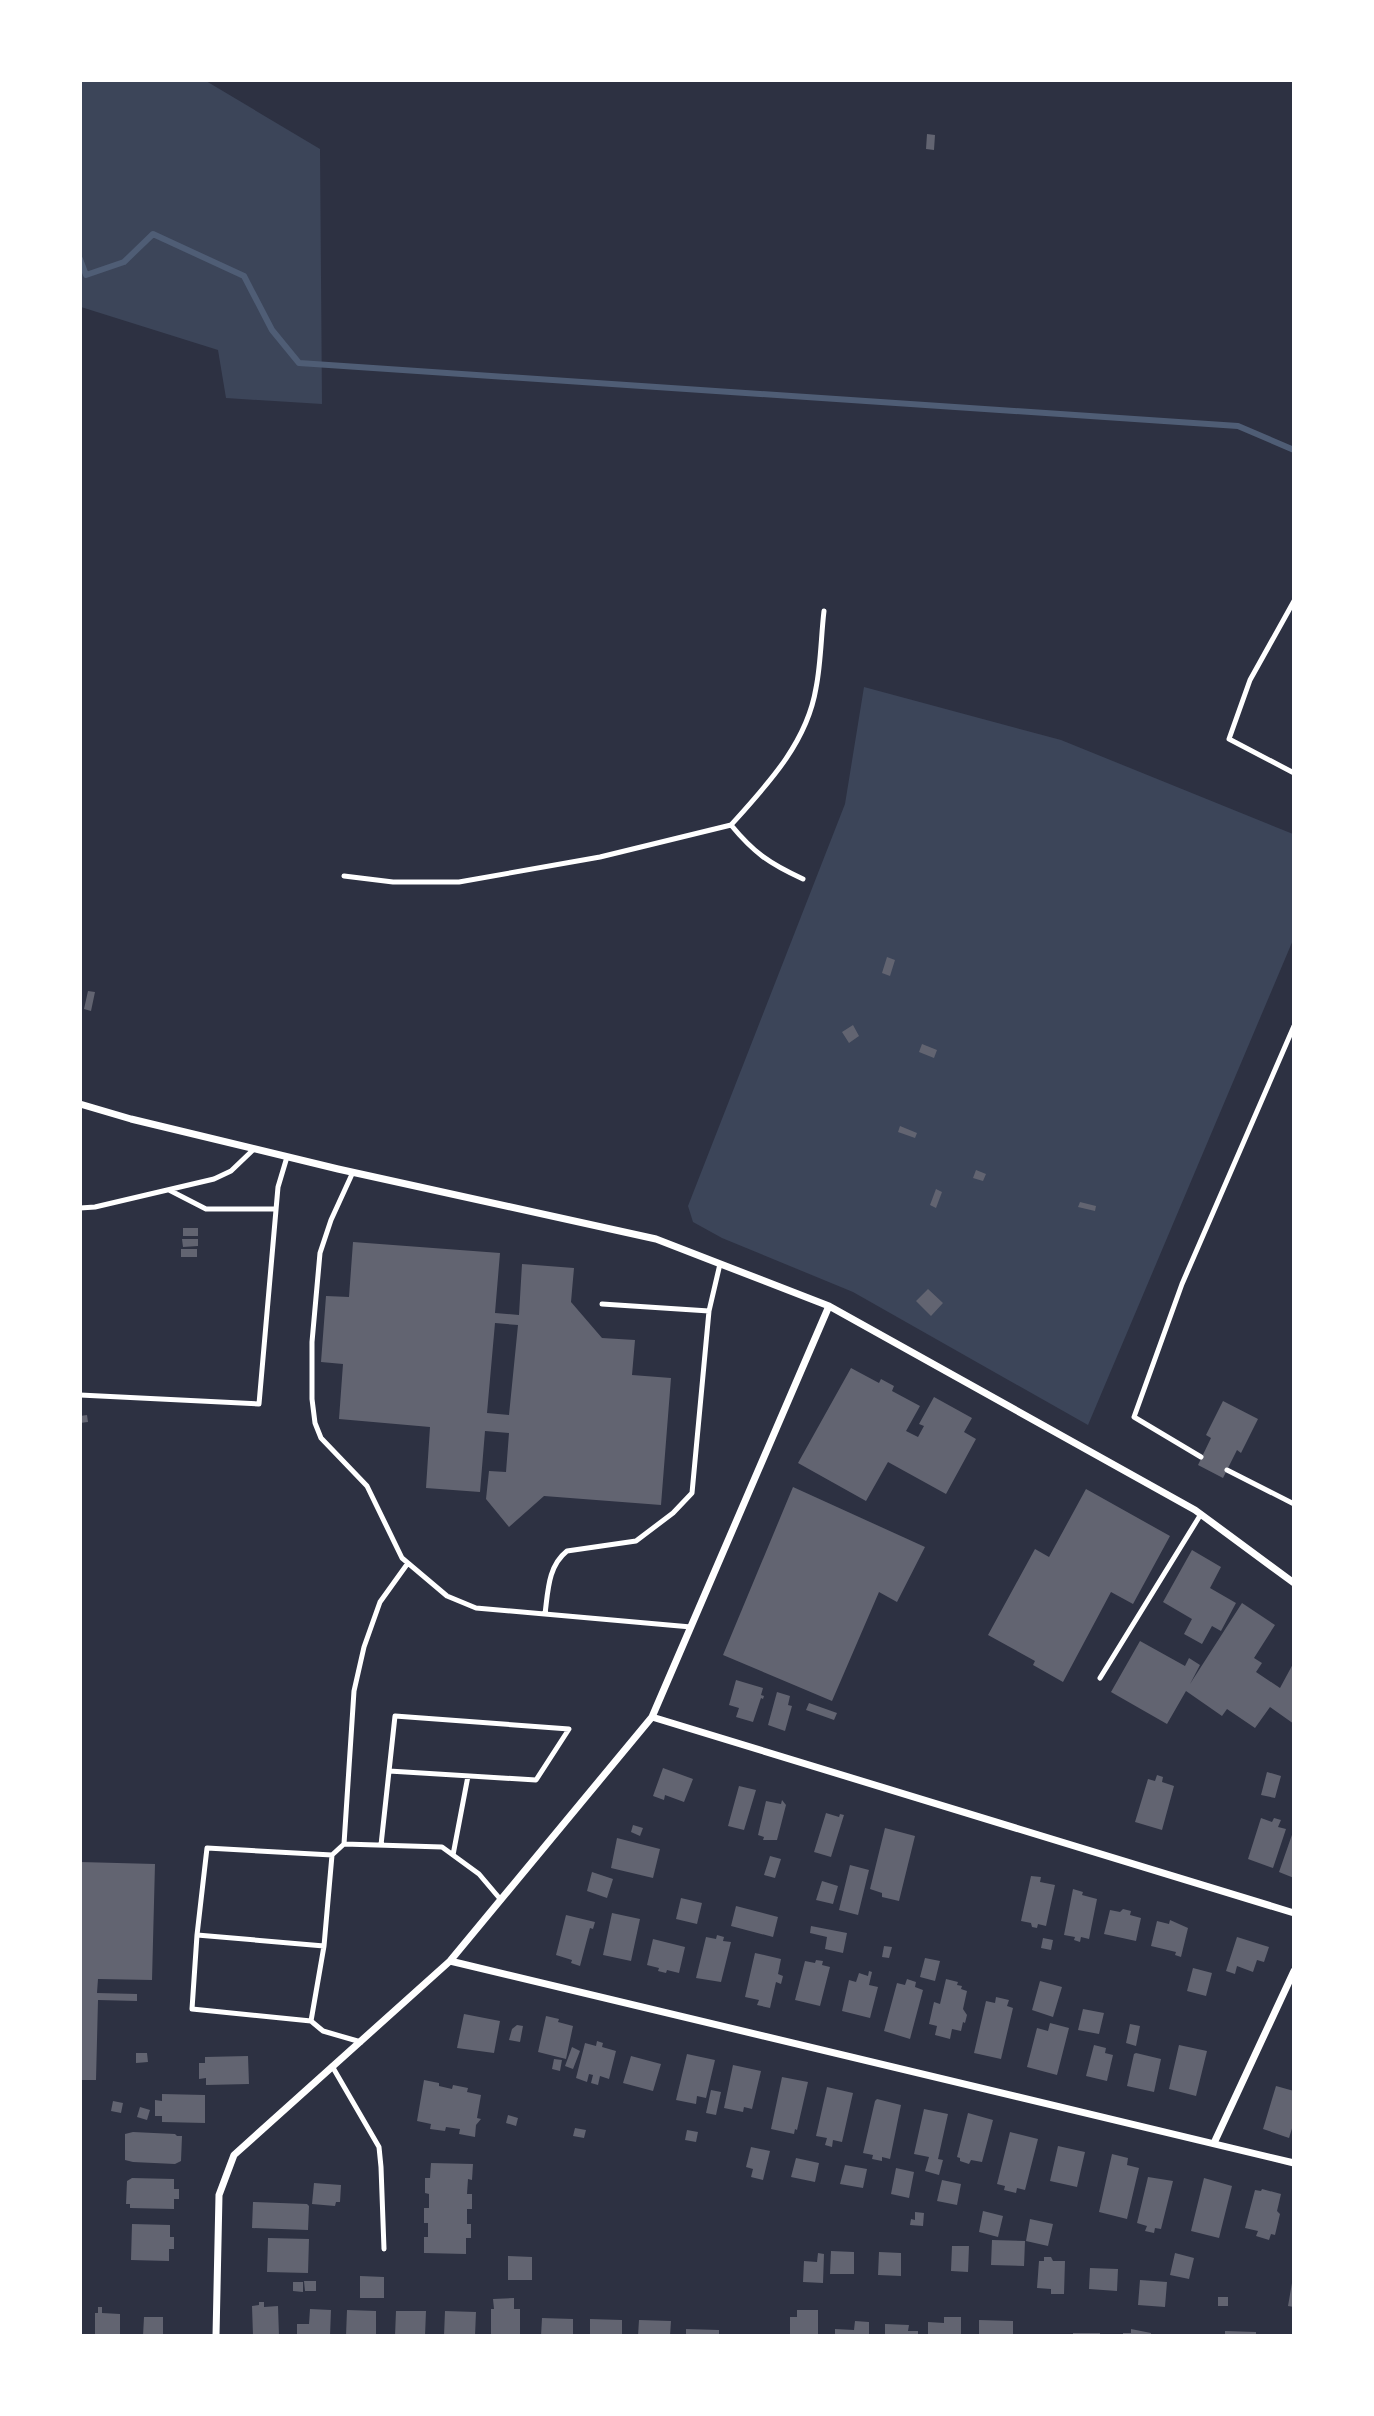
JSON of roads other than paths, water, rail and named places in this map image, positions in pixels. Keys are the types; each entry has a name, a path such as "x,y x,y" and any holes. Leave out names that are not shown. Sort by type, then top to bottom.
{"street":[{"path":"80,1104 287,1157 656,1239 829,1306 1201,1514 1293,1583"},
{"path":"216,2336 219,2195 234,2155 450,1961 652,1717 829,1306"},
{"path":"652,1717 1293,1913"},
{"path":"450,1961 1293,2163"},
{"path":"1214,2143 1293,1971"}],"lane":[{"path":"1293,601 1250,680 1229,739 1293,773"},
{"path":"344,876 393,882 458,882 600,857 731,825 770,783 801,734 816,689 824,611"},
{"path":"731,825 751,849 779,868 803,879"},
{"path":"1201,1457 1134,1417 1182,1283 1293,1026"},
{"path":"80,1208 95,1207 214,1179 231,1171 254,1149"},
{"path":"80,1395 259,1404 278,1187 287,1157"},
{"path":"353,1172 331,1220 320,1253 312,1342 312,1399 315,1423 321,1438 367,1486 402,1558 447,1596 476,1608 691,1628"},
{"path":"168,1190 206,1209 276,1209"},
{"path":"545,1614 552,1572 559,1558 568,1551 636,1541 673,1513 692,1493 709,1311 720,1264"},
{"path":"602,1304 709,1311"},
{"path":"1227,1470 1293,1504"},
{"path":"1100,1678 1201,1514"},
{"path":"311,2021 324,1946 332,1855 344,1844 354,1691 364,1647 380,1602 408,1563"},
{"path":"381,1845 389,1771 395,1716 569,1729 536,1780 389,1771"},
{"path":"453,1855 468,1776"},
{"path":"344,1844 442,1847 479,1874 501,1900"},
{"path":"332,1855 207,1848 192,2009 311,2021 323,2031 362,2042"},
{"path":"197,1936 324,1946"},
{"path":"332,2066 379,2147 384,2249"}],"waterway":[{"path":"80,259 86,275 124,262 153,234 244,276 272,330 299,363 1238,426 1294,450"}]}
